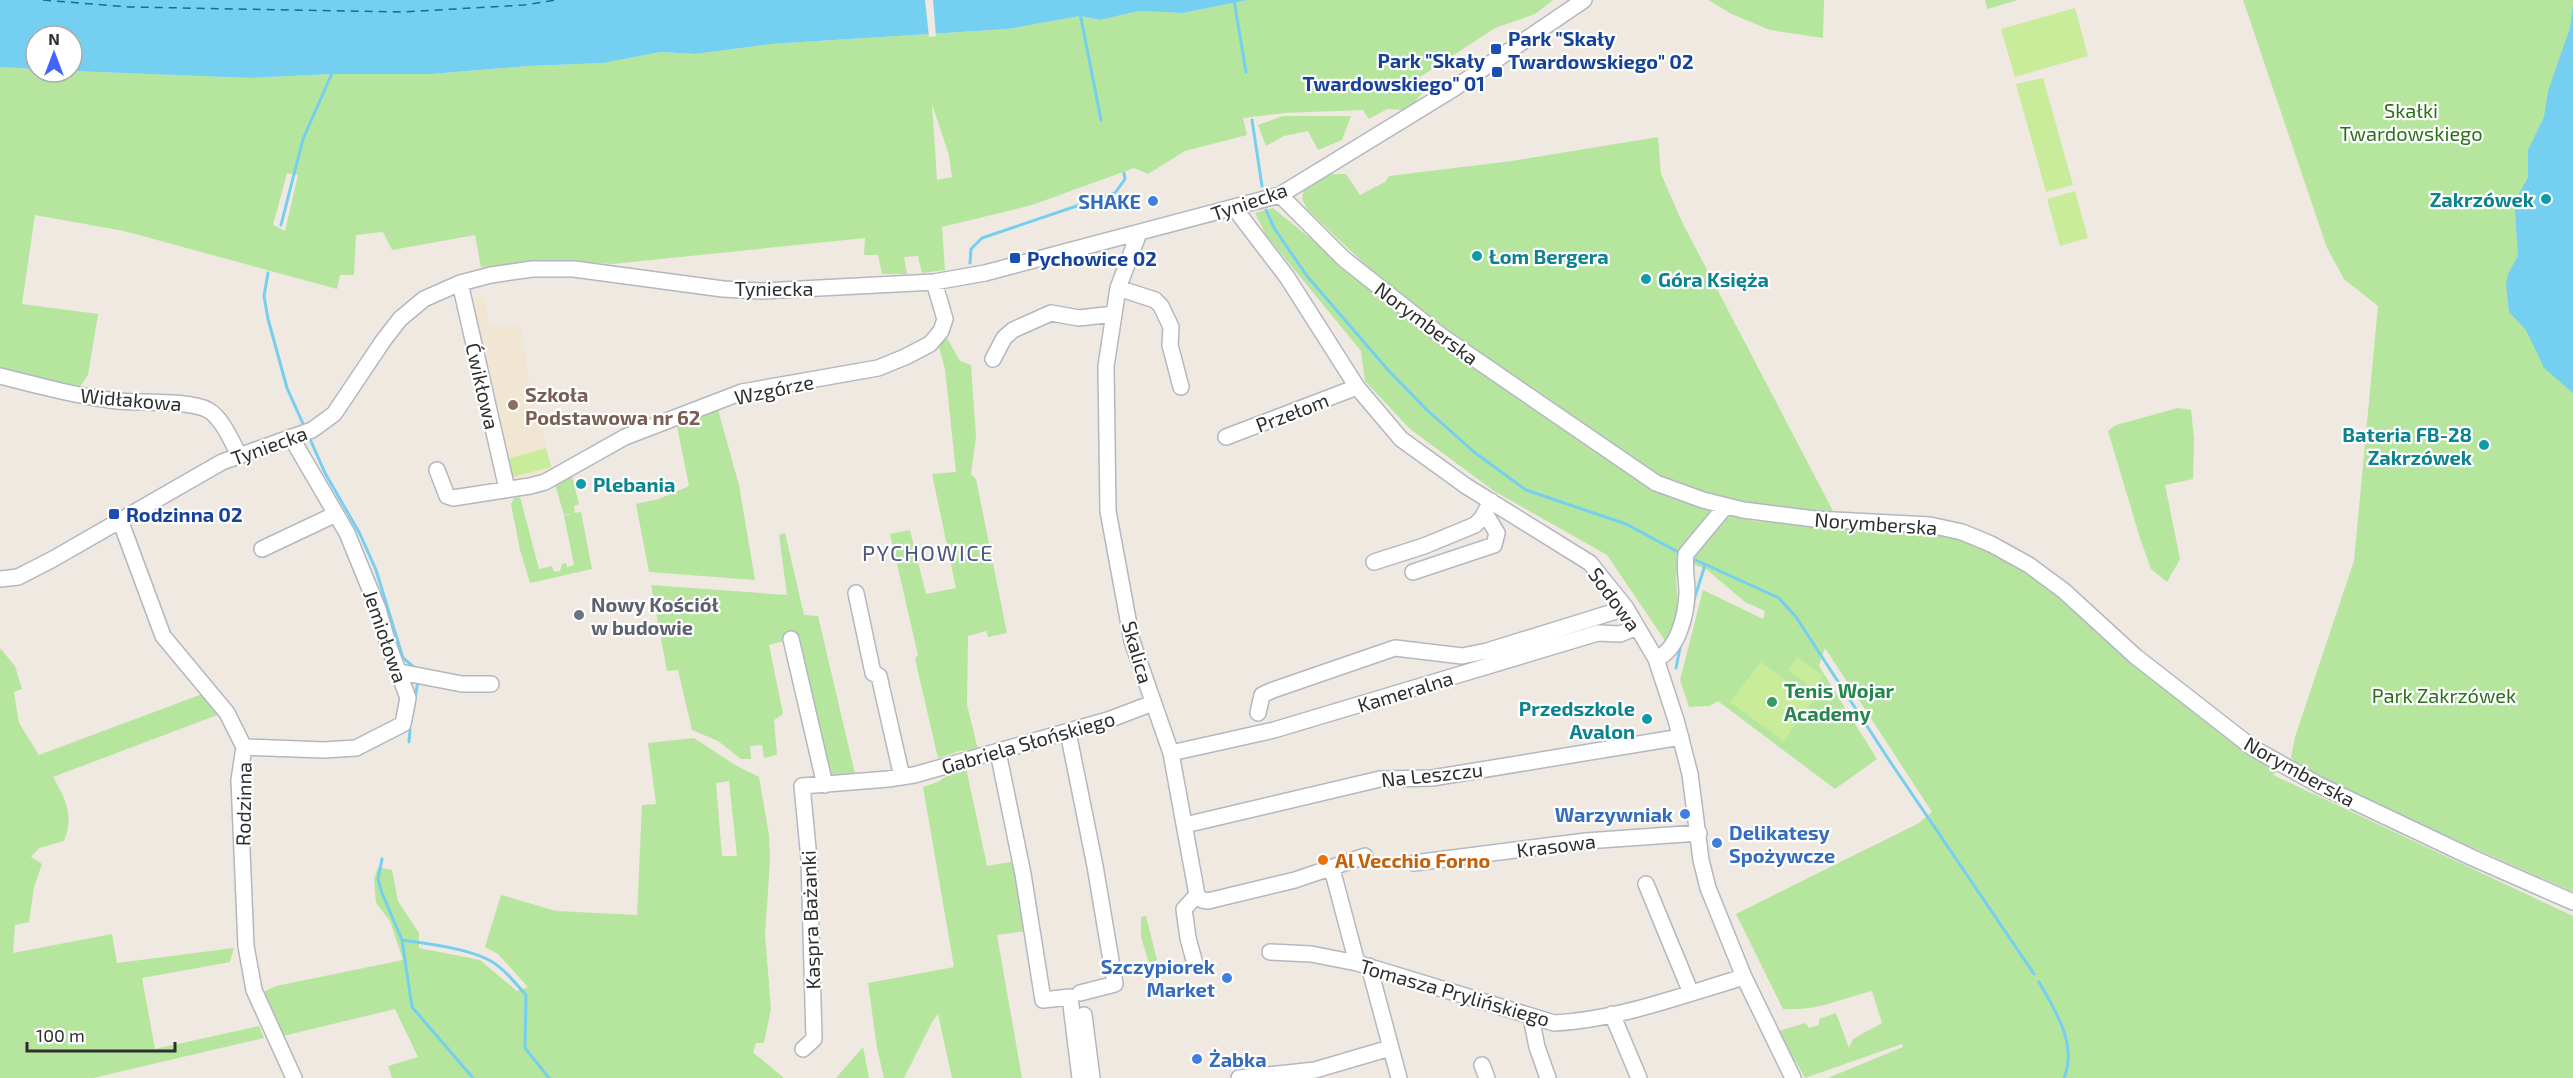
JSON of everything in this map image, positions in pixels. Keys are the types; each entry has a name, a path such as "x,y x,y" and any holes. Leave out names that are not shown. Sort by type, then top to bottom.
{"street":[{"name":"Tyniecka","path":"0,579 18,577 201,472 238,455 312,430 334,414 383,341 404,316 424,299 460,283 532,269 574,269 761,291 934,282 985,273 1235,209 1280,195 1453,89 1584,0"},
{"name":"Norymberska","path":"1280,195 1344,260 1440,335 1656,483 1725,507 1796,518 1930,525 1962,532 1991,544 2029,566 2064,591 2134,656 2253,748 2328,789 2473,858 2573,902"},
{"name":"Sodowa","path":"1235,209 1287,277 1357,387 1401,439 1488,507 1590,563 1626,608 1656,659 1681,737 1690,774 1704,877 1744,977 1793,1078"},
{"name":"Skalica","path":"1139,233 1118,288 1106,366 1108,511 1132,641 1171,753 1197,895"},
{"name":"Wzgórze","path":"437,470 447,496 453,498 525,487 544,482 568,470 625,437 742,393 878,368 930,344 941,331 945,319 934,282"},
{"name":"Ćwikłowa","path":"460,283 507,489"},
{"path":"1118,288 1155,300 1161,306 1171,327 1170,345 1181,387"},
{"path":"993,359 1004,338 1013,330 1051,313 1079,318 1114,314"},
{"name":"Widłakowa","path":"0,376 70,394 118,401 195,405 207,409 217,417 238,455"},
{"name":"Przełom","path":"1226,437 1357,387"},
{"name":"Jemiołowa","path":"244,747 324,750 356,748 403,724 408,698 356,552 291,437"},
{"path":"1374,562 1424,546 1474,525 1488,507"},
{"path":"1413,572 1494,545 1497,533 1488,507"},
{"path":"1656,659 1669,652 1678,632 1687,596 1686,555 1725,507"},
{"path":"262,549 336,514"},
{"name":"Rodzinna","path":"120,520 164,636 227,713 244,747 239,780 246,946 254,990 294,1078"},
{"path":"856,593 873,673 879,676 902,777"},
{"path":"1258,713 1262,695 1395,648 1462,656 1487,651 1626,608"},
{"name":"Kameralna","path":"1171,753 1274,730 1598,633 1620,634 1637,627"},
{"path":"791,639 825,785"},
{"path":"400,672 462,684 491,684"},
{"name":"Gabriela Słońskiego","path":"802,786 902,777 1068,732 1153,703"},
{"path":"998,752 1023,873 1043,1000 1075,995 1115,984 1095,866 1068,732"},
{"name":"Na Leszczu","path":"1185,825 1380,779 1432,777 1681,737"},
{"name":"Kaspra Bażanki","path":"802,786 809,859 814,1039 803,1049"},
{"name":"Krasowa","path":"1414,863 1586,841 1699,832"},
{"path":"1195,964 1184,909 1197,895 1202,900 1208,901 1332,869 1365,856"},
{"path":"1332,869 1399,1078"},
{"path":"1646,884 1691,993"},
{"name":"Tomasza Prylińskiego","path":"1270,952 1311,954 1363,964 1554,1023 1578,1022 1612,1014 1744,977"},
{"path":"1075,995 1080,1078"},
{"path":"1612,1014 1639,1078"},
{"path":"1084,1015 1092,1078"},
{"path":"1531,1017 1537,1047 1548,1078"},
{"path":"1239,1078 1294,1076 1390,1048"}],"shaded area":[{"name":"Szkoła Podstawowa nr 62","path":"465,297 485,297 488,325 521,326 529,381 553,471 510,484"}],"green space":[{"path":"1248,0 1553,0 1535,14 1495,28 1414,81 1422,93 1413,105 1405,110 1387,109 1369,119 1363,110 1284,113 1243,118 1247,135 1185,151 1148,174 1134,168 1032,205 942,227 945,270 922,273 918,256 904,257 907,274 882,274 878,255 864,255 865,238 612,264 568,261 481,267 475,235 392,250 383,232 356,235 354,275 340,275 337,289 124,231 35,215 22,304 98,314 88,375 77,391 0,368 0,67 24,68 24,84 84,84 84,71 251,78 332,74 431,74 603,63 661,52 695,54 771,44 1008,29 1080,16 1100,20 1139,11 1183,13","holes":["932,104 949,155 952,177 937,180","287,173 298,175 285,231 273,225"]},
{"path":"1708,0 1824,0 1823,38 1770,30 1732,14"},
{"path":"1985,0 2018,0 1987,9"},
{"name":"Park Zakrzówek","path":"2243,0 2573,0 2573,892 2377,805 2306,771 2291,757 2295,737 2354,561 2378,306 2344,279 2327,248"},
{"path":"2075,8 2088,56 2015,77 2001,29"},
{"path":"2043,78 2073,185 2046,192 2016,84"},
{"path":"1283,116 1351,116 1342,140 1318,150 1308,131 1284,136 1266,146 1258,125"},
{"path":"1658,137 1661,174 1683,224 1833,511 1749,505 1687,488 1649,470 1448,332 1376,275 1307,209 1302,199 1304,190 1327,174 1346,174 1360,195 1385,182 1389,176 1512,161"},
{"path":"2075,191 2088,238 2060,246 2047,199"},
{"path":"1273,208 1435,340 1645,483 1698,506 1753,521 1940,533 1975,544 2009,561 2042,583 2122,655 2247,752 2278,771 2273,775 2573,916 2573,1078 1828,1078 1903,1047 1902,1044 1805,1078 1796,1062 1790,1057 1779,1031 1805,1023 1809,1028 1819,1025 1819,1019 1836,1013 1849,1048 1853,1039 1882,1023 1872,991 1818,1006 1783,1009 1736,914 1919,823 1932,812 1825,648 1819,666 1877,759 1835,789 1718,701 1709,706 1689,707 1680,680 1703,590 1763,619 1765,611 1745,602 1706,569 1679,559 1676,579 1678,607 1668,645 1607,555 1494,491 1410,429 1365,381 1361,351 1266,235 1255,213"},
{"path":"947,338 960,361 971,365 976,437 971,474 976,479 1007,633 988,637 986,631 968,636 967,705 978,750 960,751 938,758 915,659 918,655 890,534 910,530 926,594 956,588 932,474 956,472 945,369 938,343"},
{"path":"717,406 739,485 755,580 649,572 636,504 659,499 689,486 676,421"},
{"path":"2178,408 2191,410 2194,438 2193,479 2165,485 2180,559 2167,582 2151,569 2108,431 2116,425"},
{"path":"546,448 551,467 512,477 507,459"},
{"path":"571,472 579,504 574,506 575,513 581,512 592,569 530,583 520,550 511,504 514,498 520,497 539,569 552,566 554,572 560,571 562,564 566,563 567,567 574,565 564,516 573,513 564,515 554,481"},
{"path":"785,533 804,615 818,616 856,778 828,780 795,638 769,645 783,714 774,720 777,755 764,758 762,745 750,746 751,759 741,759 718,741 692,730 678,670 667,671 651,585 787,595 779,535"},
{"path":"0,648 15,666 22,689 14,692 19,723 39,755 205,693 220,714 53,777 67,808 67,832 64,841 39,848 31,857 42,864 34,887 29,922 15,925 13,953 112,934 117,963 234,948 230,962 142,978 155,1049 259,1026 264,1038 93,1078 0,1078"},
{"path":"1797,657 1823,676 1814,689 1788,670"},
{"name":"Tenis Wojar Academy","path":"1761,662 1813,701 1783,741 1730,702"},
{"path":"694,738 735,765 759,777 769,835 770,861 765,935 771,1009 764,1043 756,1043 753,1053 784,1078 392,1078 388,1066 418,1057 395,1009 279,1037 259,994 276,986 403,960 390,921 376,903 374,879 378,867 392,870 398,901 419,933 419,948 480,960 517,991 528,987 498,954 485,947 501,895 556,911 637,915 642,805 656,804 648,743","holes":["729,781 737,856 722,856 716,783"]},
{"path":"965,763 987,866 1016,861 1028,931 997,935 1022,1078 952,1078 938,1014 904,1078 884,1078 877,1048 868,983 954,967 923,787 938,782"},
{"path":"1146,916 1157,960 1149,963 1141,937 1141,917"},
{"path":"863,1047 869,1078 836,1078"}],"water":[{"path":"0,0 1248,0 1183,13 1139,11 1100,20 1080,16 1008,29 771,44 695,54 661,52 603,63 431,74 332,74 251,78 84,71 84,24 24,24 24,68 0,67"},
{"name":"Zakrzówek","path":"2573,4 2573,393 2544,368 2526,330 2509,312 2506,285 2508,274 2518,256 2515,211 2518,196 2528,177 2528,150 2544,117 2548,91 2570,28"}],"pier":[{"path":"925,0 933,0 936,36 929,37"}],"waterway":[{"path":"1234,0 1246,72"},
{"path":"1080,13 1101,120"},
{"path":"281,225 303,139 333,71"},
{"path":"1252,120 1262,186"},
{"path":"970,263 971,249 982,238 1115,193 1125,179 1124,173"},
{"path":"1266,210 1274,228 1307,276 1389,371 1427,410 1474,452 1526,490 1626,524 1680,553"},
{"path":"268,273 264,296 268,319 287,388 304,426"},
{"path":"310,439 325,473 360,534 376,570 403,658 415,668"},
{"path":"1691,558 1779,598 1796,617 1891,763 2034,974"},
{"path":"1693,603 1705,565"},
{"path":"1676,668 1681,643"},
{"path":"415,699 418,680"},
{"path":"411,722 414,706"},
{"path":"409,742 410,730"},
{"path":"382,859 378,879 402,940 412,1007 473,1078"},
{"path":"402,940 469,952 489,960 504,971 526,995 525,1048 549,1078"},
{"path":"2039,982 2063,1028 2068,1053 2068,1066 2064,1078"}],"ferry route":[{"path":"43,0 129,7 403,12 524,5 556,0"}],"place":[{"name":"Park \"Skały Twardowskiego\" 02","path":"1496,49"},
{"name":"Park \"Skały Twardowskiego\" 01","path":"1497,72"},
{"name":"Zakrzówek","path":"2546,199"},
{"name":"SHAKE","path":"1153,201"},
{"name":"Łom Bergera","path":"1477,256"},
{"name":"Pychowice 02","path":"1015,258"},
{"name":"Góra Księża","path":"1646,279"},
{"name":"Szkoła Podstawowa nr 62","path":"513,405"},
{"name":"Bateria FB-28 Zakrzówek","path":"2484,445"},
{"name":"Plebania","path":"581,484"},
{"name":"Rodzinna 02","path":"114,514"},
{"name":"Nowy Kościół w budowie","path":"579,615"},
{"name":"Tenis Wojar Academy","path":"1772,702"},
{"name":"Przedszkole Avalon","path":"1647,719"},
{"name":"Warzywniak","path":"1685,814"},
{"name":"Delikatesy Spożywcze","path":"1717,843"},
{"name":"Al Vecchio Forno","path":"1323,860"},
{"name":"Szczypiorek Market","path":"1227,978"},
{"name":"Żabka","path":"1197,1059"}],"district":[{"name":"PYCHOWICE","path":"928,552"}],"park label":[{"name":"Skałki Twardowskiego","path":"2411,122"}]}
